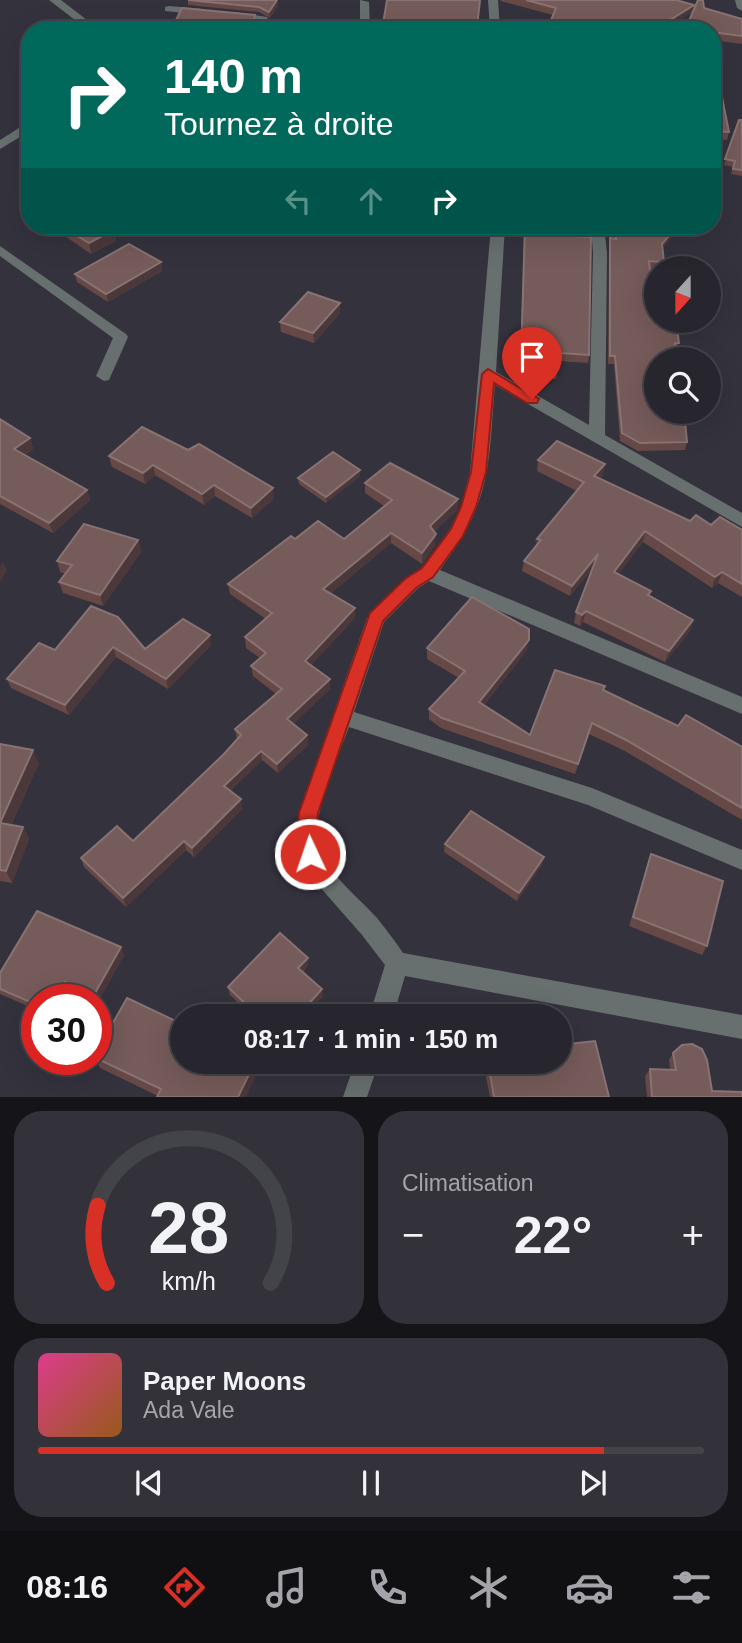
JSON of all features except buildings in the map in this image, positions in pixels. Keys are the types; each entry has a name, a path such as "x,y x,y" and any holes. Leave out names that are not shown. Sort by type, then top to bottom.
{"street":[{"path":"54,0 83,21"},
{"path":"493,0 494,21"},
{"path":"740,0 742,8"},
{"path":"364,2 365,21"},
{"path":"169,9 259,18 265,21"},
{"path":"3,139 21,130"},
{"path":"497,235 478,472 468,507 457,532 428,573 411,583 376,618 309,813 306,835 308,845 320,871 370,927 397,963 742,1027"},
{"path":"597,438 599,235"},
{"path":"0,250 121,337 104,376"},
{"path":"488,374 742,521"},
{"path":"428,573 742,706"},
{"path":"341,716 592,797 742,860"},
{"path":"386,1004 397,963"},
{"path":"355,1097 362,1074"}],"route":[{"path":"310,854 306,835 309,813 376,618 411,583 428,573 457,532 468,507 478,472 488,374 532,399"}]}
